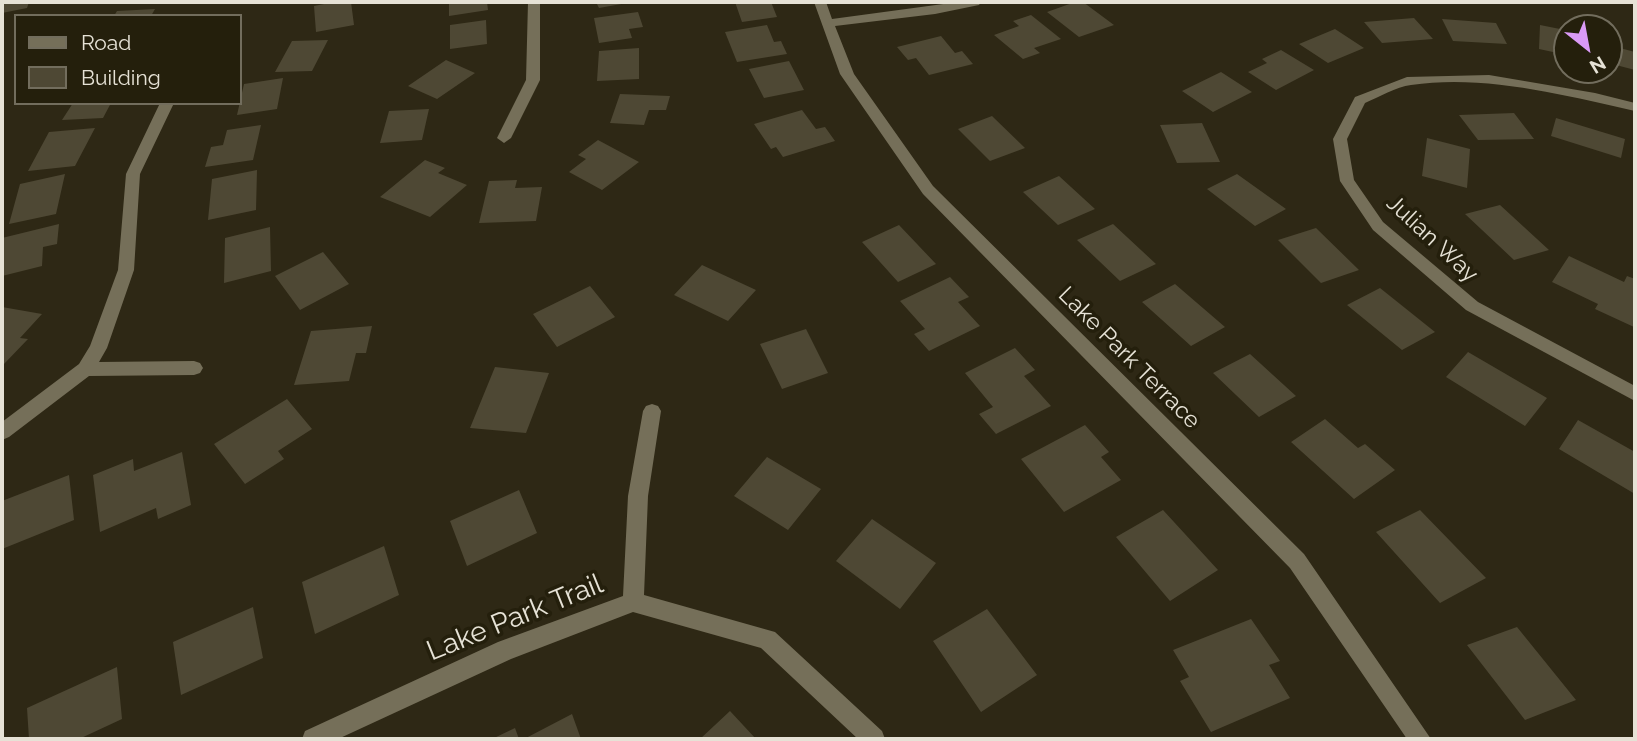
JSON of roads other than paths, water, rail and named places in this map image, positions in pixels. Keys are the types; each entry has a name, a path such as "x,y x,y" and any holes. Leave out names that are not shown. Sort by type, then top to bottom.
{"street":[{"path":"504,138 533,80 534,2"},
{"name":"Lake Park Terrace","path":"820,2 847,74 928,190 1297,561 1420,739"},
{"path":"828,23 935,10 975,2"},
{"name":"Julian Way","path":"1635,107 1595,97 1489,79 1407,81 1360,100 1340,139 1347,181 1378,226 1472,306 1635,394"},
{"path":"2,432 85,369 98,348 126,270 133,174 166,105"},
{"path":"85,369 194,368"},
{"path":"632,602 638,496 652,411"},
{"name":"Lake Park Trail","path":"313,739 506,650 632,602 767,639 874,739"}]}
